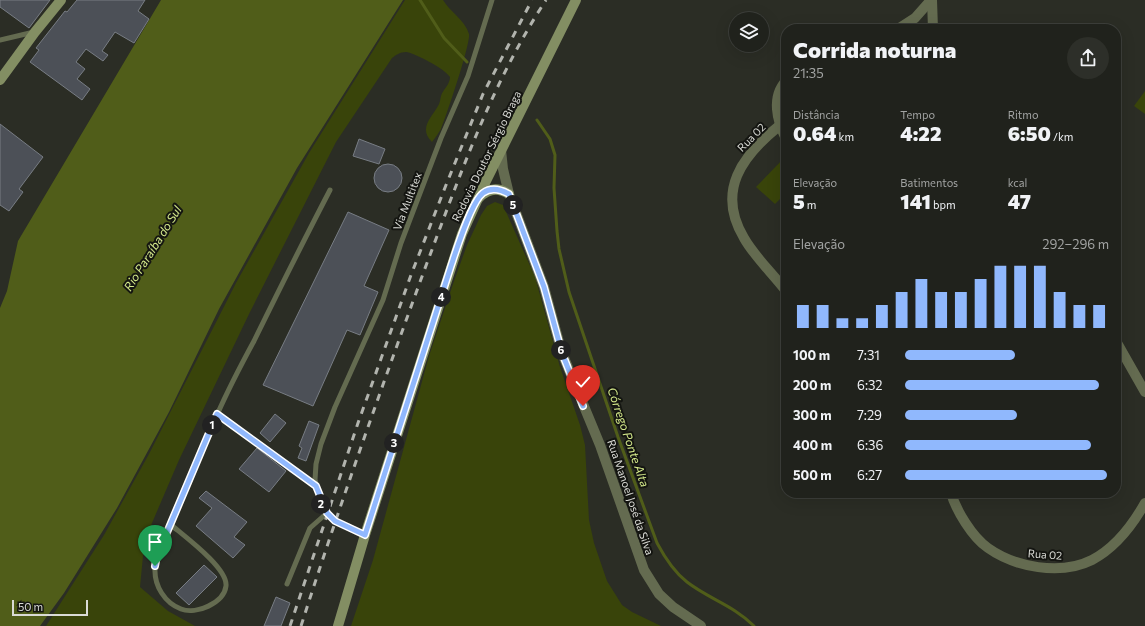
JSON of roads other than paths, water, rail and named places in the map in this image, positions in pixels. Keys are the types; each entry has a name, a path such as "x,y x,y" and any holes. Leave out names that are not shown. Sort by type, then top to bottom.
{"main road":[{"path":"0,80 35,32 61,0"},
{"name":"Rodovia Doutor Sérgio Braga","path":"338,626 365,535 462,234 501,150 576,0"},
{"path":"479,198 489,190 495,189 509,194"}],"street":[{"path":"908,24 931,0"},
{"path":"931,0 933,24"},
{"path":"781,90 777,97 779,126 781,130"},
{"name":"Rua 02","path":"779,126 762,140 748,155 738,170 732,196 734,216 744,239 781,285"},
{"name":"Rua Manoel José da Silva","path":"501,150 502,169 509,194 544,287 562,353 600,445 644,570 659,594 673,607 701,626"},
{"path":"1121,349 1145,392"},
{"name":"Rua 02","path":"953,498 966,524 987,547 1020,564 1062,568 1092,560 1125,535 1145,503"}],"lane":[{"name":"Via Multitex","path":"316,486 316,464 321,444 335,407 383,300 407,229 441,138 468,76 492,0"},
{"path":"0,40 35,32"},
{"path":"170,524 218,566 224,575 226,582 225,591 214,602 204,608 189,611 179,608 166,599 158,588 155,576 155,561 170,524 217,414 330,190"},
{"path":"217,414 316,486 327,513 335,521 365,535"},
{"path":"287,584 310,528 327,513"}],"water":[{"name":"Rio Paraíba do Sul","path":"161,0 403,0 297,168 219,309 169,412 117,508 64,593 40,626 0,626 0,308 7,291 18,241"}],"waterway":[{"path":"420,0 444,38 467,62"},
{"name":"Córrego Ponte Alta","path":"537,120 550,139 555,155 554,188 557,231 559,249 569,292 618,437 657,543 670,564 682,578 695,588 729,607 754,626"}],"railway":[{"path":"290,626 358,423 411,275 483,94 532,0"},
{"path":"301,626 376,404 463,167 492,98 526,32 546,0"}]}
